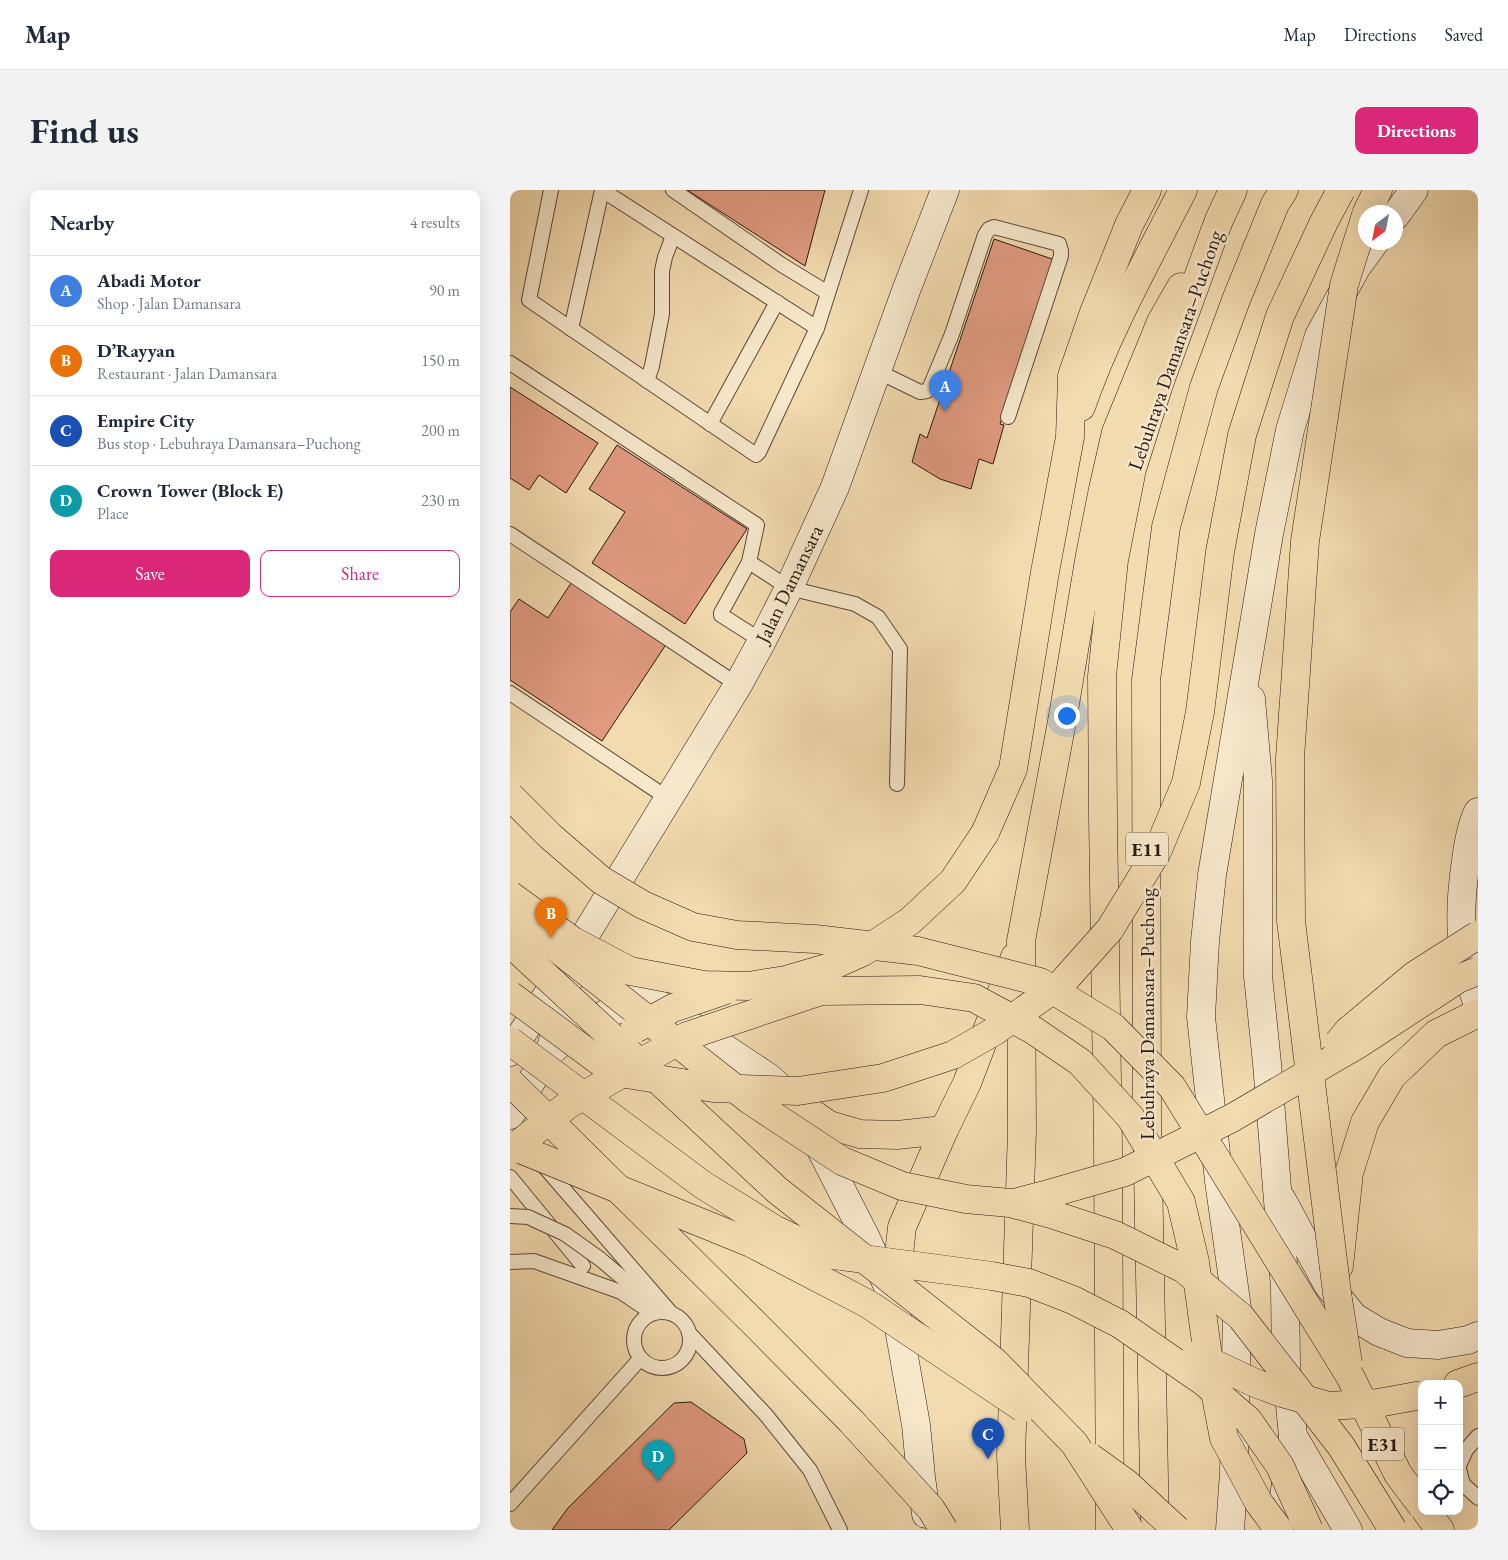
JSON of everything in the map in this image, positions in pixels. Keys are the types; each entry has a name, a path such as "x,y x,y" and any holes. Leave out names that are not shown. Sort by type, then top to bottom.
{"highway":[{"path":"510,895 573,941 630,971 704,985 748,986 786,980 828,968 863,952 910,921 953,881 985,833 1013,769 1045,572 1070,436 1072,376 1130,225 1147,190"},
{"path":"1070,436 1106,343 1183,190"},
{"name":"Lebuhraya Damansara–Puchong","path":"1110,1530 1108,1147 1102,676 1114,560 1132,469 1159,384 1219,220 1233,190"},
{"name":"Lebuhraya Damansara–Puchong","path":"1155,1530 1147,1120 1146,680 1166,527 1204,387 1236,300 1275,204 1284,190"},
{"path":"510,995 614,1072 713,1088 798,1091 884,1078 953,1054 996,1031 1062,983 1110,929 1157,852 1186,783 1200,712 1220,552 1242,435 1280,316 1341,190"},
{"path":"1370,205 1378,190"},
{"path":"894,1300 902,1227 970,1074 1021,941 1063,716 1092,545 1116,432 1161,322 1219,220"},
{"path":"1350,1378 1337,1293 1291,921 1290,758 1305,541 1344,285 1358,240"},
{"path":"510,796 550,836 601,880 643,905 694,927 737,936 815,939 918,951 1040,982 1114,1026 1172,1087 1350,1378"},
{"path":"510,919 545,939 751,1101 842,1161 902,1186 966,1199 1010,1204 1051,1214 1115,1235 1184,1269 1241,1317 1341,1446 1393,1530"},
{"path":"510,933 521,953 777,1190 994,1362 1074,1443 1130,1530"},
{"path":"1314,1070 1348,1031 1408,981 1478,935"},
{"path":"1015,1530 1011,1456 1022,1131 1021,941"},
{"path":"510,1105 538,1081 673,1008 805,963 918,951"},
{"path":"1010,1204 1125,1172 1232,1118 1357,1045 1458,979 1477,995 1392,1076 1365,1122 1349,1173 1337,1293"},
{"path":"512,1136 687,1036 821,991 920,990 974,998 1033,1030 1080,1062 1131,1118 1181,1202 1195,1262 1208,1356 1224,1438 1259,1503 1279,1530"},
{"path":"510,1041 704,1185 774,1229 826,1254 992,1276 1030,1283 1073,1300 1120,1324 1202,1358 1255,1383 1282,1394 1329,1406 1378,1403 1418,1396"},
{"path":"510,1082 851,1421 931,1509 944,1530"},
{"path":"800,1105 829,1125 860,1134 897,1135 944,1130"},
{"path":"512,1136 750,1243 868,1304 1030,1413 1126,1483 1177,1530"},
{"path":"1120,1324 1204,1382 1248,1420 1280,1466 1309,1530"},
{"path":"1463,1382 1478,1377"},
{"name":"E31","path":"1350,1378 1398,1474 1418,1501"},
{"path":"1429,1515 1440,1530"}],"main road":[{"path":"1403,205 1414,190"},
{"name":"Jalan Damansara","path":"510,1052 576,950 738,685 789,588 835,487 907,288 939,192"},
{"path":"1230,1530 1234,1472 1237,1308 1219,1181 1201,1017 1205,941 1212,875 1268,534 1290,430 1319,336 1356,268 1369,250"},
{"path":"1248,660 1258,780 1258,976 1285,1288 1286,1365 1293,1436 1279,1530"},
{"path":"1477,995 1463,955 1461,894 1467,851 1474,819 1478,812"},
{"path":"1461,894 1478,866"},
{"path":"576,950 768,1078 800,1105 813,1135 865,1236 894,1300 916,1425 921,1478 929,1530"},
{"name":"Jalan Damansara","path":"512,1136 550,1052 576,950"},
{"path":"550,1052 577,1029 609,1012 653,1001"},
{"path":"1277,1192 1328,1286 1354,1317 1379,1332 1407,1343 1438,1345 1468,1340 1478,1336"},
{"path":"1293,1436 1348,1530"}],"lane":[{"path":"551,190 529,300 753,454 758,454 817,328 861,190"},
{"path":"571,329 602,190 817,328"},
{"path":"673,190 782,265 828,292"},
{"path":"877,371 920,392 927,391 952,334 985,235 990,229 994,227 1059,244 1062,250 1061,256 1008,417"},
{"path":"647,381 652,366 662,314 662,271 673,236"},
{"path":"710,424 776,302"},
{"path":"510,363 757,525 750,562 721,615 762,641"},
{"path":"510,534 738,685"},
{"path":"750,562 789,588 855,604 878,617 900,649 898,784"},
{"path":"510,693 669,798"},
{"path":"512,1136 662,1310"},
{"path":"510,1177 583,1266"},
{"path":"510,1216 528,1216 565,1234 662,1310"},
{"path":"510,1262 534,1261 621,1292 679,1317 686,1325 689,1333 690,1343 688,1352 675,1365 666,1368 656,1368 640,1359 635,1351 633,1342 634,1332 644,1317 662,1310"},
{"path":"689,1333 766,1415 810,1470 840,1530"},
{"path":"510,1504 640,1359"},
{"path":"1463,1457 1466,1450 1478,1436"},
{"path":"1460,1470 1462,1484 1478,1498"}],"building":[{"path":"687,190 825,190 805,266"},
{"path":"994,239 1055,260 1000,424 1004,425 993,464 979,459 971,489 940,479 912,462 920,434 927,438"},
{"path":"510,387 598,443 566,493 539,475 529,490 510,478"},
{"path":"617,445 747,529 685,624 592,563 625,512 589,489"},
{"path":"575,577 669,640 602,741 510,680 510,612 519,599 548,618"},
{"path":"691,1402 744,1439 747,1453 669,1530 552,1530 568,1508 674,1403"}],"place":[{"name":"Abadi Motor","path":"945,411"},
{"name":"D’Rayyan","path":"551,938"},
{"name":"Empire City","path":"988,1459"},
{"name":"Crown Tower (Block E)","path":"658,1481"}]}
